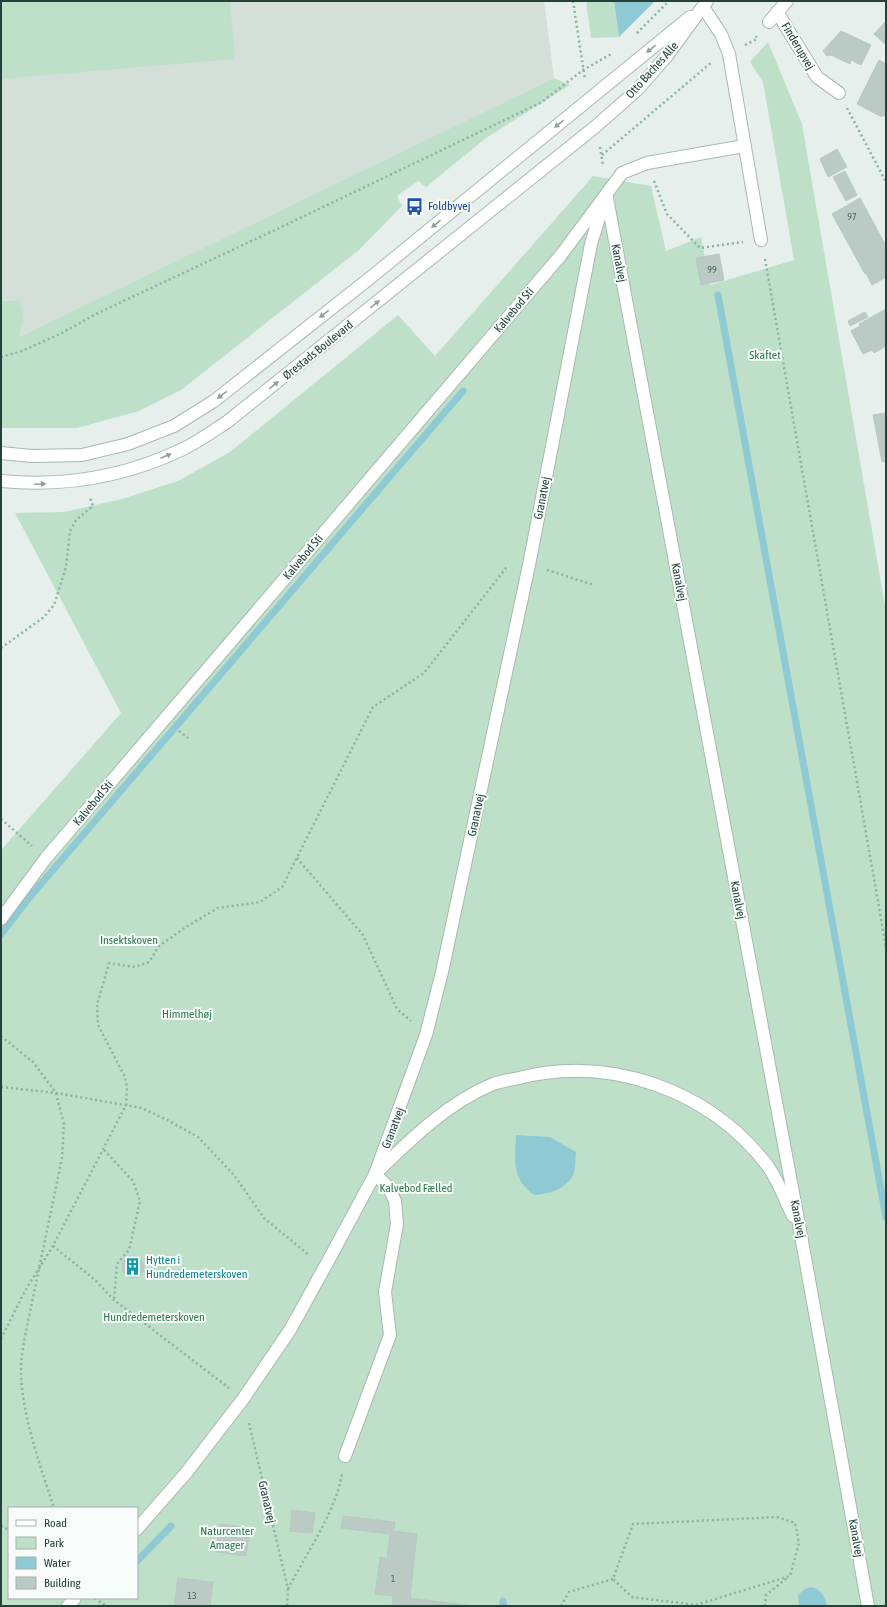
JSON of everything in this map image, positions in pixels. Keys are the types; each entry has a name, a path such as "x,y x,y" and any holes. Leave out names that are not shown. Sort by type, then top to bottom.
{"street":[{"name":"Finderupvej","path":"768,22 787,1"},
{"path":"705,4 721,34 729,54 761,240"},
{"name":"Otto Baches Alle","path":"589,100 705,4"},
{"name":"Otto Baches Alle","path":"595,127 637,90 666,57 705,4"},
{"name":"Finderupvej","path":"777,12 817,77 839,93"},
{"name":"Ørestads Boulevard","path":"1,453 32,456 82,455 128,444 174,426 214,401 589,100"},
{"name":"Ørestads Boulevard","path":"1,481 33,484 85,481 142,466 183,449 227,422 595,127"},
{"name":"Kalvebod Sti","path":"1,919 46,858 555,261 622,173 646,162 744,146"},
{"name":"Granatvej","path":"138,1528 186,1474 243,1399 290,1330 375,1174 426,1035 444,965 529,565 591,244 606,195"},
{"name":"Kanalvej","path":"606,195 800,1230 868,1606"},
{"path":"345,1456 390,1335 385,1292 397,1224 395,1201 389,1188 375,1174 411,1140 451,1108 493,1084 540,1072 593,1070 646,1080 692,1100 729,1126 767,1166 800,1230"}],"path":[{"path":"573,1 582,70 589,100"},
{"path":"633,37 669,1"},
{"path":"602,155 713,62 757,38 755,33"},
{"path":"1,357 22,351 62,333 96,314 542,102 582,70 616,51"},
{"path":"839,93 886,182"},
{"path":"646,162 667,214 700,248 761,240 886,948"},
{"path":"1,648 44,617 54,605 66,567 70,531 76,520 93,506 85,481"},
{"path":"1,1339 26,1289 53,1246 126,1105 127,1087 125,1076 98,1025 97,1005 109,963 135,966 149,962 159,946 186,927 218,908 260,902 282,887 373,707 424,673 506,568 529,565 594,585"},
{"path":"1,818 46,858"},
{"path":"297,858 363,935 397,1008 426,1035"},
{"path":"1,1036 33,1062 56,1093 64,1124 62,1158 24,1341 20,1368 26,1412 54,1507"},
{"path":"1,1087 56,1093 142,1108 198,1137 234,1175 264,1218 304,1251 327,1263"},
{"path":"104,1150 133,1181 140,1200 129,1250 117,1264 114,1300"},
{"path":"53,1246 94,1279 114,1300 243,1399"},
{"name":"Granatvej","path":"243,1399 288,1589 287,1606"},
{"path":"288,1589 325,1520 340,1488 345,1456"},
{"path":"613,1579 634,1524 777,1517 795,1523 799,1543 790,1576 766,1595 764,1606"},
{"path":"613,1579 632,1597 697,1605 790,1576"},
{"path":"561,1606 569,1592 613,1579"},
{"path":"96,1599 106,1606"}],"shaded area":[{"path":"1,1 544,1 554,78 19,337 24,317 20,300 1,301"}],"green space":[{"path":"1,1 230,1 235,59 1,79"},
{"path":"586,1 614,1 619,37 591,38"},
{"name":"Kalvebod Fælled","path":"768,42 802,124 886,612 886,1606 1,1606 1,850 121,713 15,513 64,512 122,499 178,481 230,452 398,315 435,356 593,176 651,186 666,251 701,237 710,285 794,260 763,82 750,62"},
{"path":"554,78 570,85 486,138 426,187 418,181 397,196 402,206 359,250 181,390 139,411 77,428 1,428 1,301 20,300 24,317 19,337"}],"water":[{"path":"614,1 655,1 619,37"},
{"path":"516,1135 550,1137 576,1152 575,1170 570,1180 561,1188 545,1194 534,1195 521,1182 518,1175 515,1160"},
{"path":"812,1587 822,1594 827,1606 799,1606 798,1595 805,1589"}],"building":[{"path":"886,21 886,45 874,34"},
{"path":"841,31 871,45 861,65 851,60 850,64 831,55 827,56 823,51"},
{"path":"879,60 886,64 886,117 883,115 882,117 857,104"},
{"path":"837,149 847,167 828,177 820,159"},
{"path":"845,171 857,195 846,201 833,177"},
{"path":"860,198 886,246 886,277 872,285 832,214"},
{"path":"719,254 724,280 701,285 696,258"},
{"path":"886,309 886,346 874,353 872,350 863,354 851,331 860,326 859,324"},
{"path":"865,312 868,317 850,326 848,321"},
{"path":"886,413 886,461 882,462 873,415"},
{"name":"Hytten i Hundredemeterskoven","path":"133,1256 141,1259 144,1267 141,1275 133,1278 125,1275 122,1267 125,1259"},
{"path":"292,1510 315,1513 312,1533 290,1531"},
{"path":"343,1516 395,1522 394,1531 417,1534 410,1598 375,1594 380,1557 387,1558 390,1534 341,1528"},
{"path":"220,1524 250,1528 246,1556 216,1552"},
{"path":"178,1578 213,1582 210,1606 174,1606"},
{"path":"393,1596 410,1598 474,1606 392,1606"}],"waterway":[{"path":"718,295 886,1217"},
{"path":"1,934 29,898 463,391"},
{"path":"138,1560 171,1526"},
{"path":"503,1601 503,1606"}],"place":[{"name":"Foldbyvej","path":"415,206"},
{"name":"Hytten i Hundredemeterskoven","path":"133,1267"}],"park label":[{"name":"Skaftet","path":"765,355"},
{"name":"Insektskoven","path":"129,940"},
{"name":"Himmelhøj","path":"187,1014"},
{"name":"Hundredemeterskoven","path":"154,1317"},
{"name":"Naturcenter Amager","path":"227,1538"}]}
